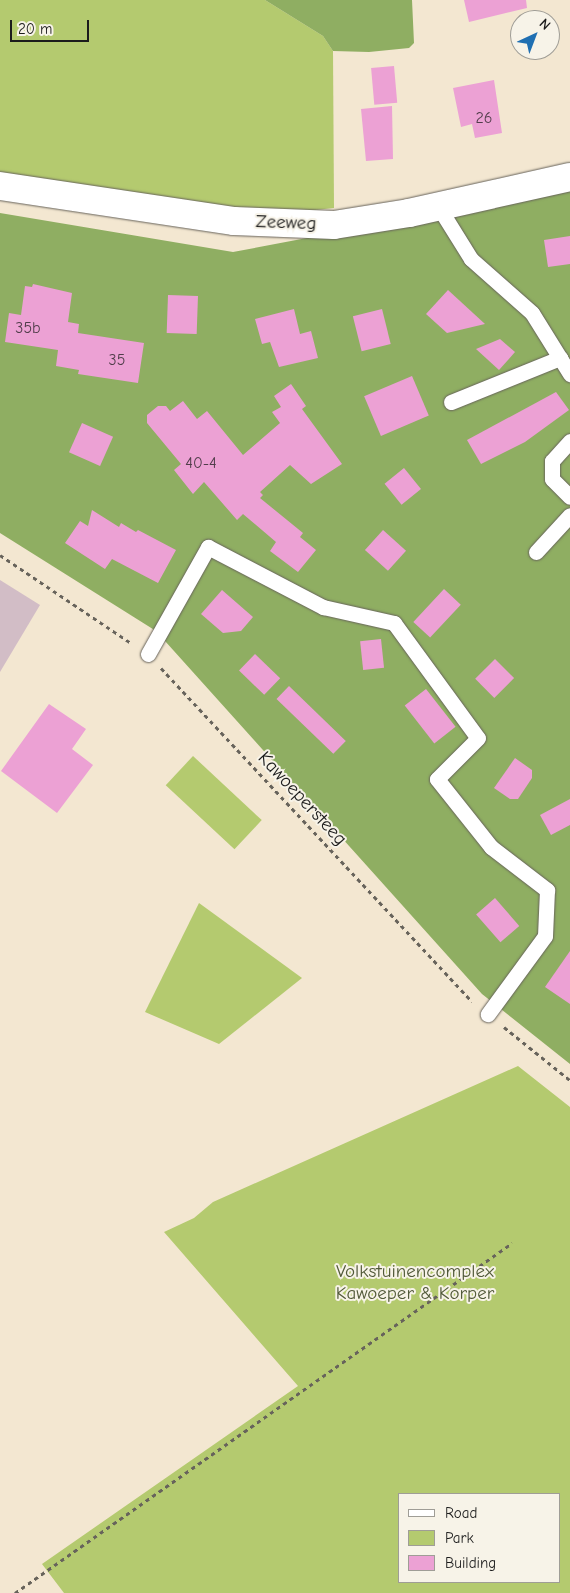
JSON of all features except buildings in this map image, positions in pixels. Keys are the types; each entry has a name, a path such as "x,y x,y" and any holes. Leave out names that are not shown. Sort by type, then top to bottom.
{"street":[{"name":"Zeeweg","path":"0,186 234,221 334,225 438,206 570,177"}],"lane":[{"path":"438,206 471,260 532,313 570,374"},
{"path":"451,402 560,358"},
{"path":"570,441 552,461 552,479 570,497"},
{"path":"536,552 570,515"},
{"path":"148,654 208,547 323,607 394,623 478,738 437,779 491,847 547,890 545,936 488,1014"}],"path":[{"name":"Kawoepersteeg","path":"0,555 148,654 471,1000 570,1080"},
{"path":"15,1593 512,1243"}],"shaded area":[{"path":"0,580 40,605 0,672"}],"green space":[{"path":"0,0 265,0 323,36 333,51 334,208 286,213 181,203 0,173"},
{"path":"265,0 412,0 414,43 409,48 369,52 333,51 323,36"},
{"path":"570,188 570,1064 482,994 156,631 0,533 0,213 233,252"},
{"path":"193,756 262,820 234,849 166,785"},
{"path":"199,903 302,978 219,1044 145,1012"},
{"name":"Volkstuinencomplex Kawoeper & Korper","path":"518,1066 570,1107 570,1593 64,1593 42,1564 298,1386 164,1232 194,1218 213,1202"}]}
